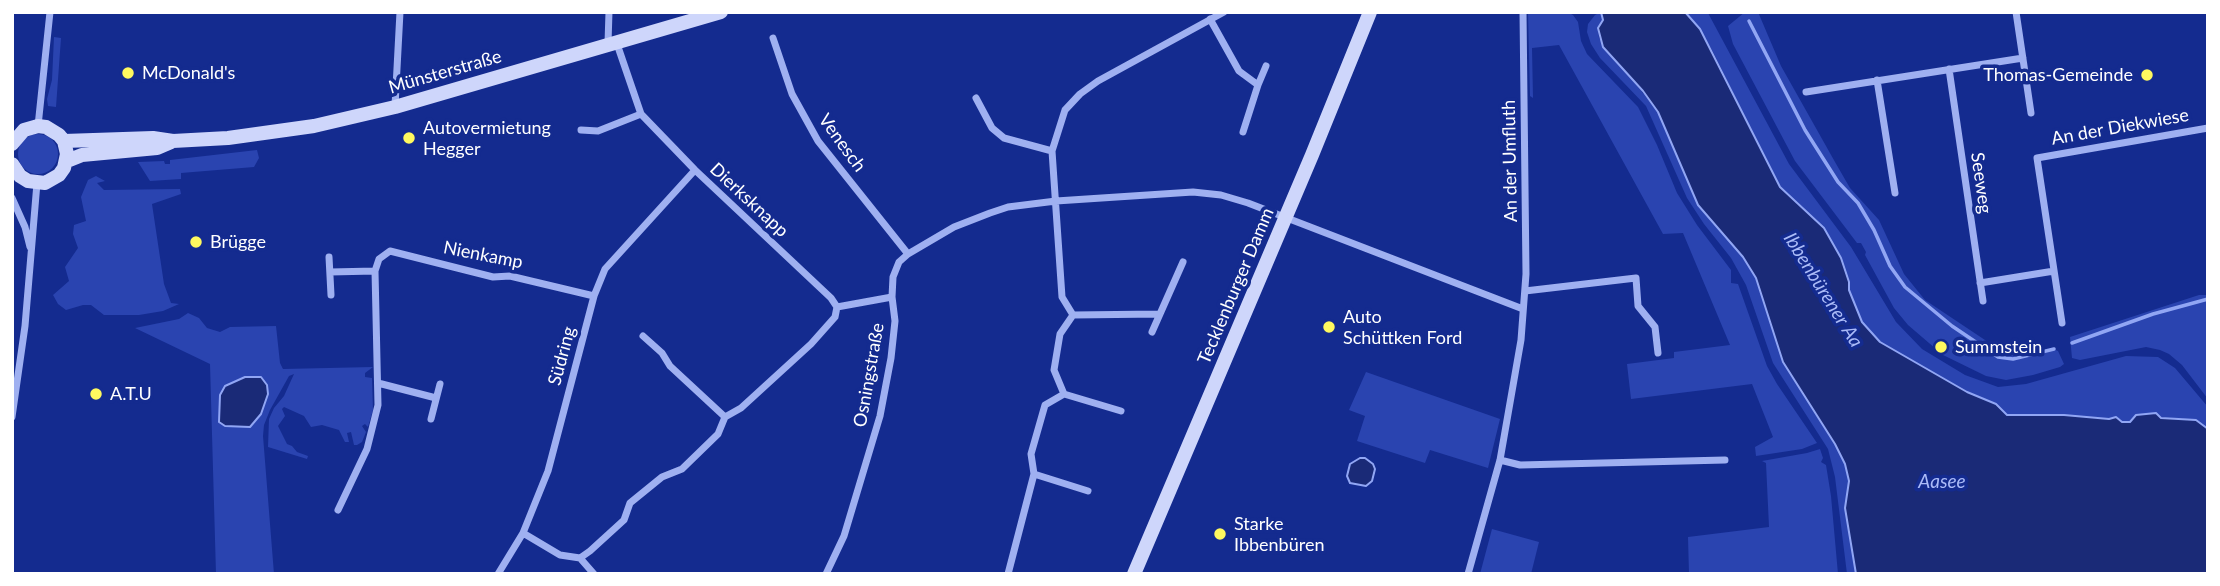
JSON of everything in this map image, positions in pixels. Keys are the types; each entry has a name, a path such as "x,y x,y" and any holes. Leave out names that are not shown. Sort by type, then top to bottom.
{"main road":[{"name":"Münsterstraße","path":"64,141 228,138 314,126 395,107 721,12"},
{"name":"Tecklenburger Damm","path":"1134,574 1370,12"},
{"path":"13,142 24,130 38,126 53,130 64,141 67,161"},
{"name":"Münsterstraße","path":"37,183 45,183 59,175 67,161 82,155 157,148 173,141"},
{"path":"12,164 20,176 37,183"}],"street":[{"path":"38,126 50,12"},
{"path":"395,107 400,12"},
{"path":"609,12 612,42"},
{"path":"1073,315 1062,297 1052,150 1065,110 1080,94 1098,81 1223,12"},
{"name":"An der Umfluth","path":"1468,574 1500,460 1521,341 1525,290 1526,199 1523,12"},
{"path":"2015,12 2031,113"},
{"path":"1210,19 1239,71 1258,85"},
{"name":"Venesch","path":"773,38 792,94 818,141 908,254"},
{"name":"Dierksknapp","path":"612,42 641,114 837,307"},
{"path":"768,54 777,51"},
{"path":"1806,92 2022,58"},
{"path":"1243,132 1266,66"},
{"name":"Seeweg","path":"1949,69 1983,301"},
{"path":"1877,80 1895,193"},
{"path":"976,98 992,128 1004,138 1052,150"},
{"path":"581,130 598,131 641,114"},
{"name":"An der Diekwiese","path":"2054,271 2037,158 2208,128"},
{"name":"Südring","path":"498,574 523,533 548,471 594,296 605,269 695,170"},
{"path":"12,417 26,326 37,183"},
{"path":"908,254 954,227 1008,206 1193,191 1221,195 1523,309"},
{"path":"12,198 25,227 32,254"},
{"name":"Nienkamp","path":"376,271 379,259 390,251 493,277 510,276 594,296"},
{"name":"Osningstraße","path":"826,574 844,536 880,416 894,334 893,276 898,262 908,254"},
{"path":"330,257 331,295"},
{"path":"1152,332 1183,262"},
{"path":"330,272 376,271 378,405 367,449 338,510"},
{"path":"1980,283 2054,271 2062,323"},
{"path":"1525,290 1636,278 1638,306 1654,327 1658,353"},
{"path":"580,558 624,520 631,503 662,477 682,469 718,435 725,417 741,408 811,344 835,317 837,307 892,296"},
{"path":"1073,315 1160,314"},
{"path":"1064,394 1054,370 1060,334 1073,315"},
{"path":"643,335 662,353 670,366 725,417"},
{"path":"378,383 436,398"},
{"path":"431,419 440,384"},
{"path":"1008,574 1034,474 1031,454 1045,405 1064,394 1121,411"},
{"path":"1500,460 1520,465 1725,460"},
{"path":"1034,474 1088,491"},
{"path":"523,533 560,555 580,558 594,574"}],"shaded area":[{"path":"1528,12 1567,12 1573,15 1578,22 1581,41 1587,54 1638,107 1677,193 1731,270 1731,283 1738,284 1767,366 1817,443 1802,449 1756,456 1755,447 1773,437 1752,384 1631,399 1627,364 1674,358 1674,352 1730,345 1683,233 1663,234 1559,45 1532,48 1533,98 1530,96"},
{"path":"1601,12 1603,20 1598,28 1599,38 1658,112 1698,205 1743,257 1756,278 1783,362 1835,444 1845,465 1849,481 1845,508 1856,574 1847,574 1835,477 1828,449 1773,363 1746,285 1731,258 1687,198 1646,106 1600,58 1591,44 1587,32 1588,24"},
{"path":"1685,12 1708,13 1789,164 1851,247 1896,322 1922,349 1965,375 1998,387 2026,384 2126,356 2158,357 2175,368 2208,407 2208,429 2196,420 2136,415 2130,422 2064,415 2007,415 1996,404 1967,392 1880,342 1862,322 1849,290 1849,282 1824,229 1780,187 1713,52 1700,29"},
{"path":"1745,12 1758,12 1781,66 1850,188 1879,220 1904,274 1925,300 2003,352 2027,355 2053,349 2058,351 2064,364 2033,375 2006,380 1986,376 1943,355 1908,325 1894,308 1861,243 1857,243 1795,161 1733,44 1728,26"},
{"path":"54,37 61,38 56,107 48,106 47,99 52,80"},
{"path":"38,134 46,135 52,140 57,146 57,162 52,168 46,173 38,174 30,173 24,168 19,162 18,154 19,146 24,140 30,135"},
{"path":"257,150 259,158 254,167 181,173 181,179 150,181 138,162 164,161 165,164 170,164 170,160"},
{"path":"96,176 105,181 97,183 104,190 180,189 181,194 152,204 164,284 171,303 179,304 163,311 139,315 104,315 91,305 66,310 58,304 53,295 69,281 65,267 78,248 73,234 74,225 86,221 81,197 88,180"},
{"path":"2199,295 2208,295 2208,399 2182,365 2160,350 2146,347 2080,360 2072,358 2070,337"},
{"path":"188,313 199,318 207,328 220,332 230,327 276,326 283,369 373,367 365,373 365,377 372,378 373,410 368,427 365,424 362,426 366,432 362,442 357,445 354,445 351,432 347,433 349,442 345,442 339,430 322,425 311,427 304,416 284,407 282,409 285,416 278,426 287,444 308,456 307,459 268,447 269,419 294,374 289,376 270,410 263,436 274,574 216,574 210,364 135,328 179,319"},
{"path":"1366,372 1500,419 1488,468 1430,450 1425,463 1357,441 1365,416 1349,410"},
{"path":"1820,449 1823,458 1821,462 1826,465 1831,496 1838,574 1689,574 1688,537 1769,527 1766,463 1762,461"},
{"path":"1492,529 1539,542 1531,574 1480,574"}],"water":[{"name":"Aasee","path":"1601,12 1685,12 1700,29 1780,187 1824,228 1841,258 1849,290 1862,322 1880,342 1967,392 1996,404 2007,415 2064,415 2109,419 2116,417 2122,422 2130,422 2136,415 2156,413 2161,418 2196,420 2208,429 2208,574 1856,574 1845,508 1849,481 1845,464 1783,362 1756,278 1743,257 1698,205 1658,112 1643,91 1603,47 1598,28 1603,20"},
{"path":"245,377 261,377 267,385 268,394 261,414 250,427 225,426 219,422 220,395 225,386"},
{"path":"1365,458 1375,469 1372,481 1366,486 1350,483 1347,476 1350,464"}],"waterway":[{"path":"1749,21 1805,130 1838,182 1858,203 1890,266 1905,287 1952,326 1998,357 2013,359 2054,349"},
{"path":"2072,343 2153,314 2208,299"}],"place":[{"name":"McDonald's","path":"128,73"},
{"name":"Thomas-Gemeinde","path":"2147,75"},
{"name":"Autovermietung Hegger","path":"409,138"},
{"name":"Brügge","path":"196,242"},
{"name":"Auto Schüttken Ford","path":"1329,327"},
{"name":"Summstein","path":"1941,347"},
{"name":"A.T.U","path":"96,394"},
{"name":"Starke Ibbenbüren","path":"1220,534"}],"water label":[{"name":"Ibbenbürener Aa","path":"1823,290"}]}
